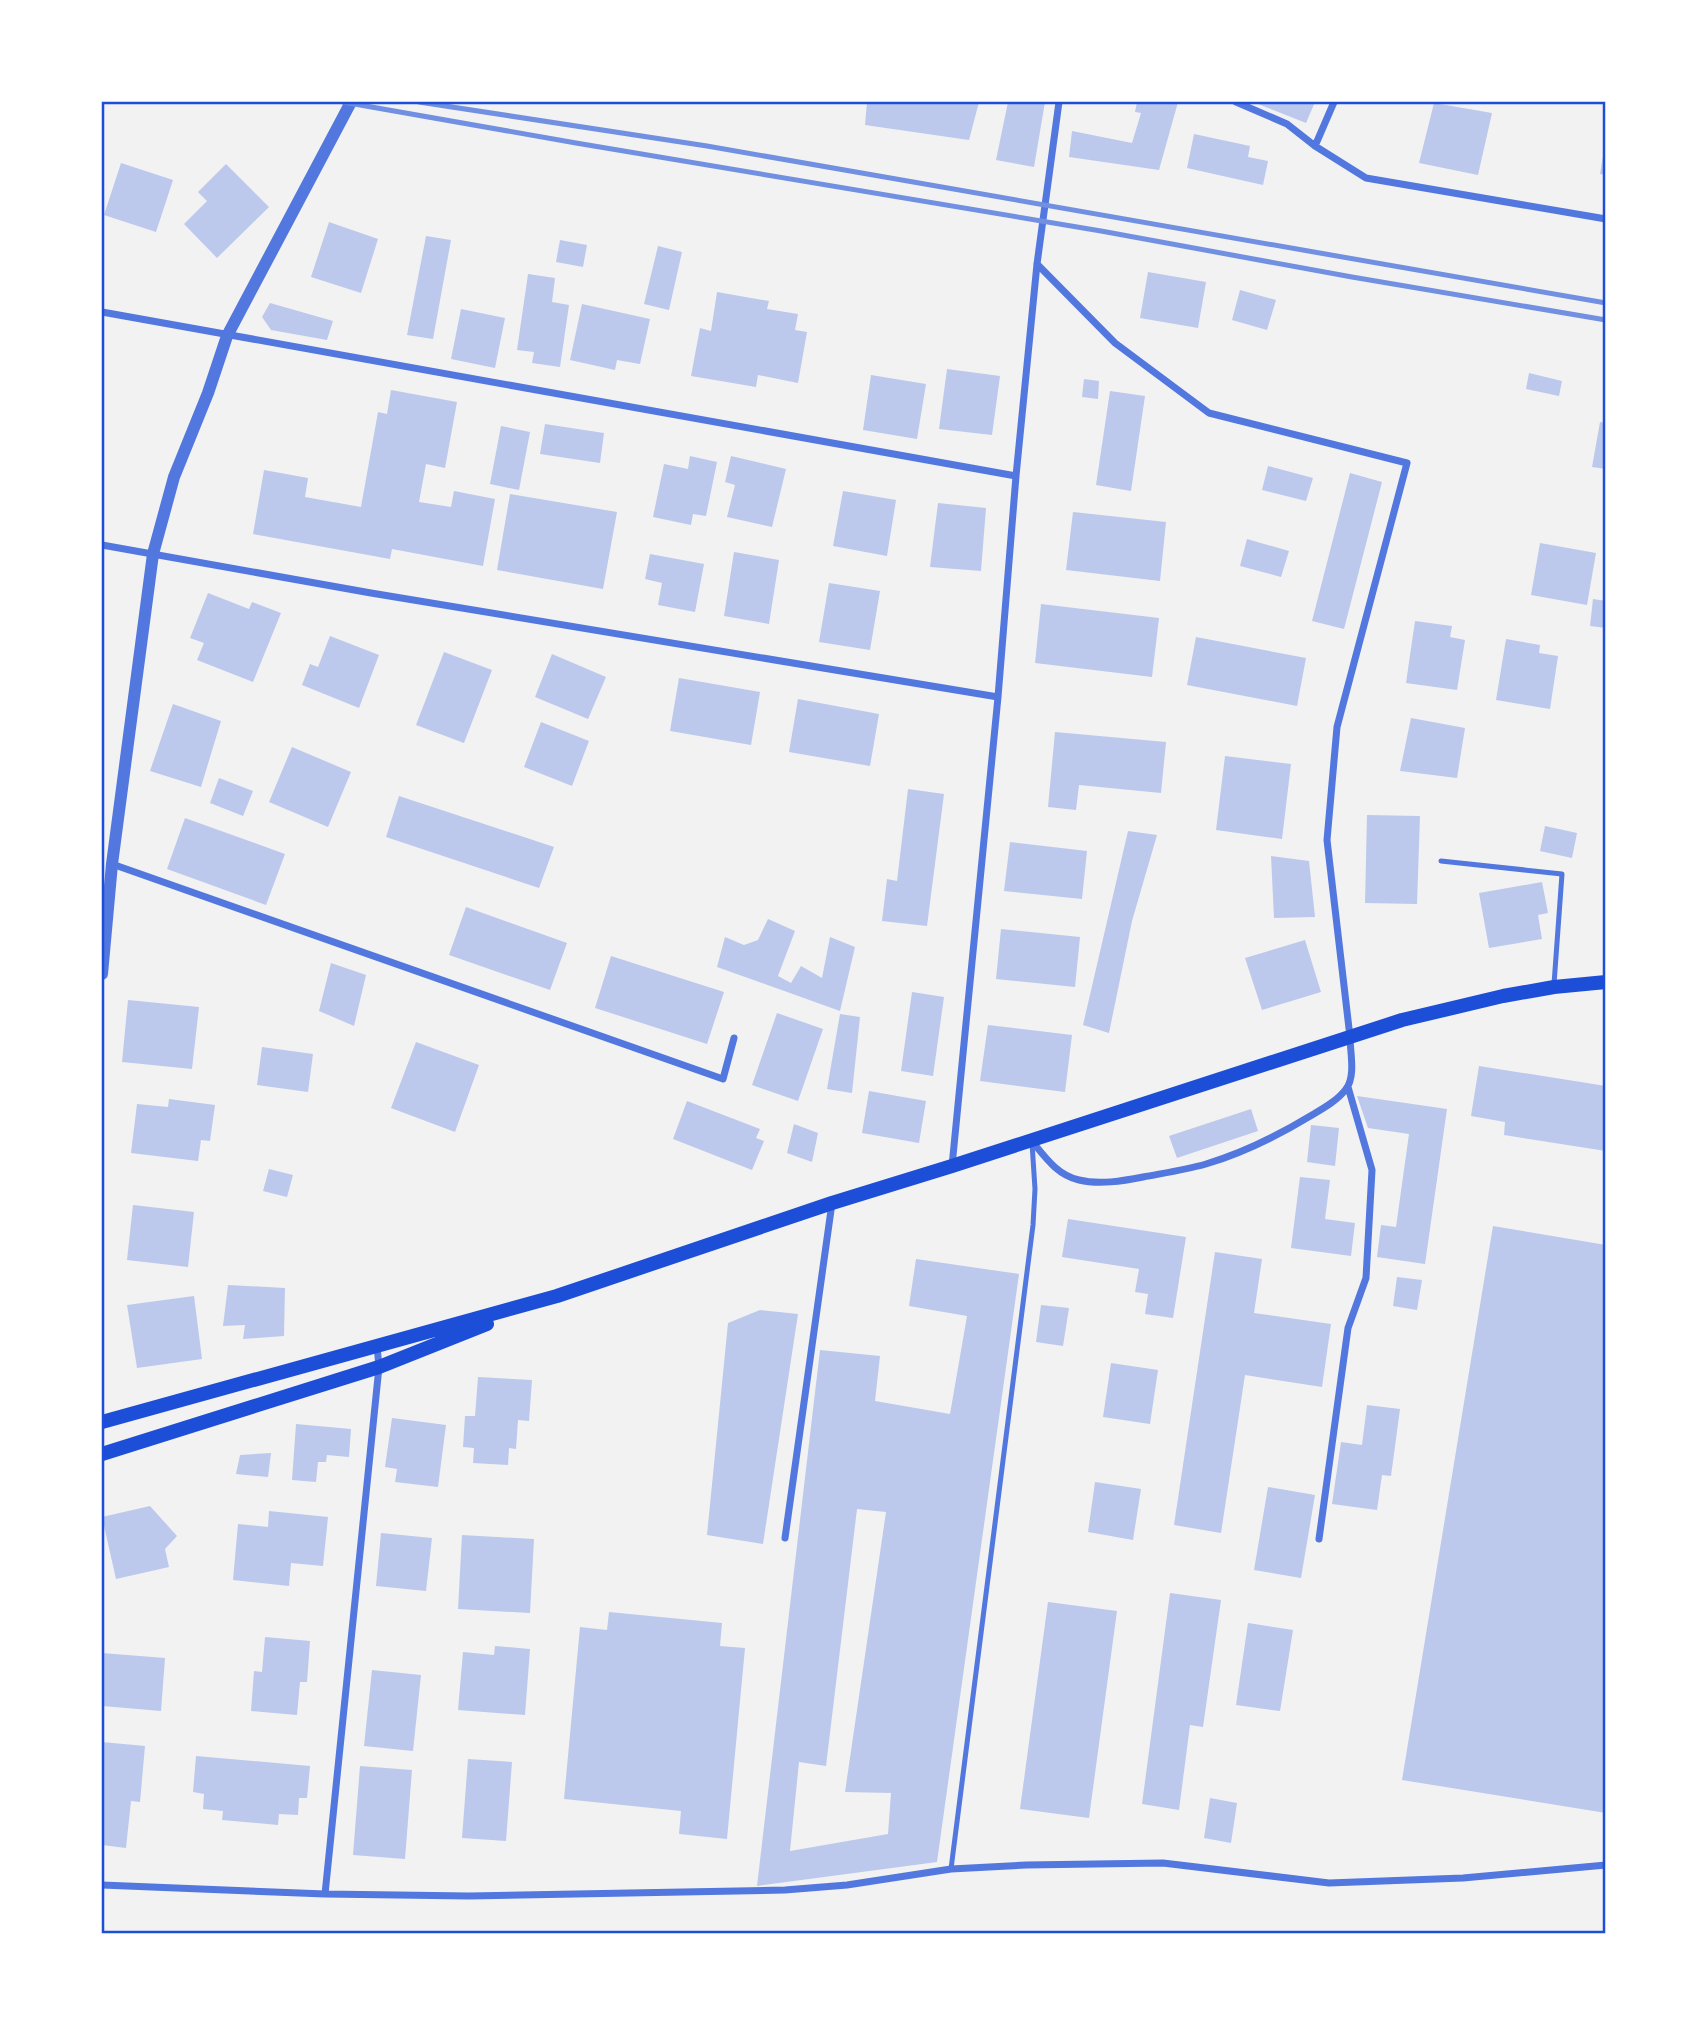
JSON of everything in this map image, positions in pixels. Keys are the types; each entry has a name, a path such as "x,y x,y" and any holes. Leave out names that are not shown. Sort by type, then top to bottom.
{"main road":[{"path":"102,1454 379,1367 557,1296 832,1203 1350,1037 1452,1007 1554,987 1605,982"},
{"path":"102,1422 557,1296"}],"street":[{"path":"102,974 112,864 153,554 174,477 208,393 227,336 351,102"},
{"path":"953,1166 1037,264 1059,102"},
{"path":"1236,102 1287,124 1315,146 1366,178 1605,219"},
{"path":"1315,146 1334,102"},
{"path":"1037,264 1115,343 1209,412 1407,463 1337,727 1326,840 1350,1037 1351,1069 1348,1087 1372,1170 1366,1278 1348,1328 1320,1539"},
{"path":"102,312 1016,476"},
{"path":"102,545 371,593 998,696"},
{"path":"112,864 723,1079 734,1038"},
{"path":"1031,1140 1049,1162 1065,1175 1081,1181 1126,1180 1206,1164 1243,1150 1306,1119 1327,1106 1348,1087"},
{"path":"785,1538 832,1203"},
{"path":"325,1894 379,1367 377,1346"},
{"path":"102,1885 325,1894 469,1896 746,1892 847,1885 951,1869 1026,1865 1163,1863 1329,1883 1463,1878 1605,1865"}],"lane":[{"path":"1441,861 1562,874 1554,987"},
{"path":"951,1869 1033,1225 1035,1189 1031,1140"}],"building":[{"path":"867,102 979,102 969,140 865,125"},
{"path":"1008,102 1045,102 1034,167 996,160"},
{"path":"1137,102 1178,102 1159,170 1069,157 1072,131 1132,143 1141,113 1135,112"},
{"path":"1253,102 1315,102 1306,123"},
{"path":"1434,103 1492,113 1478,175 1419,163"},
{"path":"1194,134 1250,146 1248,157 1268,161 1263,185 1187,168"},
{"path":"1606,150 1606,175 1600,174"},
{"path":"121,163 173,180 156,232 104,215"},
{"path":"226,164 269,207 217,258 184,224 207,201 198,192"},
{"path":"329,222 378,239 361,293 311,277"},
{"path":"426,236 451,240 433,339 407,335"},
{"path":"560,240 587,245 583,267 556,262"},
{"path":"658,246 682,252 669,310 644,304"},
{"path":"1148,272 1206,282 1198,328 1140,318"},
{"path":"528,274 555,278 552,302 569,305 560,367 532,363 534,352 517,350"},
{"path":"1240,290 1276,300 1267,330 1232,320"},
{"path":"717,292 769,301 767,309 798,314 795,330 807,332 798,383 758,375 756,387 691,376 700,328 711,331"},
{"path":"270,303 333,321 327,340 271,330 262,317"},
{"path":"582,304 650,319 640,364 617,360 615,370 570,360"},
{"path":"461,309 505,318 495,368 451,359"},
{"path":"947,369 1000,376 992,435 939,429"},
{"path":"1529,373 1562,381 1559,396 1526,389"},
{"path":"871,375 926,384 917,439 863,430"},
{"path":"1084,379 1099,381 1098,399 1082,397"},
{"path":"391,390 457,402 445,468 426,464 419,502 451,507 454,491 495,499 483,566 392,549 390,559 253,534 264,470 308,478 305,497 361,507 378,412 387,414"},
{"path":"1110,391 1145,396 1131,491 1096,485"},
{"path":"1600,422 1606,423 1606,469 1592,467"},
{"path":"545,424 604,433 600,463 540,454"},
{"path":"501,426 530,432 519,490 490,484"},
{"path":"690,456 717,462 706,516 693,514 691,525 653,517 664,464 688,469"},
{"path":"731,456 786,469 772,527 727,517 735,485 725,482"},
{"path":"1268,466 1313,478 1306,501 1262,490"},
{"path":"1350,473 1382,482 1344,629 1312,621"},
{"path":"843,491 896,500 887,556 833,546"},
{"path":"510,494 617,512 603,589 497,570"},
{"path":"938,503 986,508 981,571 930,567"},
{"path":"1073,512 1166,522 1160,581 1066,570"},
{"path":"1247,539 1289,551 1281,577 1240,566"},
{"path":"1540,543 1596,553 1587,605 1531,595"},
{"path":"734,552 779,560 769,624 724,616"},
{"path":"650,554 704,564 695,612 658,605 662,583 645,579"},
{"path":"829,583 880,591 870,650 819,642"},
{"path":"208,593 249,609 252,602 281,613 253,682 197,660 204,643 190,638"},
{"path":"1593,599 1606,601 1606,628 1590,626"},
{"path":"1041,604 1159,618 1152,677 1035,663"},
{"path":"1415,621 1452,626 1450,637 1465,640 1457,690 1406,683"},
{"path":"330,636 379,655 359,708 302,685 310,664 318,667"},
{"path":"1196,637 1306,658 1297,706 1187,685"},
{"path":"1506,639 1540,645 1539,653 1558,656 1550,709 1496,700"},
{"path":"444,652 492,670 464,743 416,725"},
{"path":"552,654 606,677 588,719 535,697"},
{"path":"679,678 760,692 751,745 670,731"},
{"path":"798,699 879,714 870,766 789,752"},
{"path":"173,704 221,721 201,787 150,771"},
{"path":"1411,718 1465,728 1457,778 1400,771"},
{"path":"541,722 589,741 572,786 524,767"},
{"path":"1055,732 1166,742 1161,793 1079,785 1076,810 1048,807"},
{"path":"292,747 351,772 328,827 269,802"},
{"path":"1225,756 1291,764 1282,839 1216,830"},
{"path":"219,778 253,791 243,816 210,803"},
{"path":"908,789 944,794 927,926 882,921 887,879 897,881"},
{"path":"399,796 554,847 539,888 386,837"},
{"path":"1367,815 1420,816 1417,904 1365,903"},
{"path":"185,818 285,854 266,905 167,869"},
{"path":"1545,826 1577,833 1572,858 1540,851"},
{"path":"1128,831 1157,835 1132,921 1109,1033 1083,1025"},
{"path":"1010,842 1087,851 1082,899 1004,891"},
{"path":"1271,856 1309,861 1315,917 1274,918"},
{"path":"1542,882 1548,913 1538,915 1542,939 1489,948 1479,893"},
{"path":"466,907 567,943 550,990 449,955"},
{"path":"768,919 795,931 778,976 791,983 801,966 822,978 830,937 855,947 840,1011 717,967 725,937 744,945 758,940"},
{"path":"1001,929 1080,937 1075,987 996,979"},
{"path":"1305,940 1321,992 1262,1010 1245,958"},
{"path":"611,956 724,992 707,1044 595,1008"},
{"path":"331,963 366,975 354,1026 319,1011"},
{"path":"912,992 944,997 933,1076 901,1071"},
{"path":"128,1000 199,1007 192,1069 122,1062"},
{"path":"777,1013 823,1029 798,1101 752,1085"},
{"path":"840,1014 860,1017 852,1093 827,1089"},
{"path":"988,1025 1072,1035 1065,1092 980,1081"},
{"path":"416,1042 479,1065 455,1132 391,1108"},
{"path":"262,1047 313,1054 308,1092 257,1085"},
{"path":"1479,1066 1606,1086 1606,1151 1504,1135 1505,1122 1471,1116"},
{"path":"869,1091 926,1101 919,1143 862,1133"},
{"path":"1357,1096 1447,1109 1425,1264 1377,1257 1381,1225 1396,1227 1409,1134 1368,1128"},
{"path":"169,1099 215,1105 210,1141 201,1140 198,1161 131,1153 137,1104 168,1107"},
{"path":"687,1101 760,1129 756,1138 764,1141 752,1170 673,1139"},
{"path":"1251,1109 1258,1131 1177,1158 1169,1136"},
{"path":"794,1124 818,1133 812,1162 787,1153"},
{"path":"1311,1125 1339,1128 1335,1166 1307,1162"},
{"path":"269,1169 293,1175 287,1197 263,1191"},
{"path":"1300,1177 1330,1180 1325,1219 1355,1223 1351,1256 1291,1248"},
{"path":"133,1205 194,1212 188,1267 127,1260"},
{"path":"1068,1219 1186,1237 1173,1318 1145,1314 1148,1294 1135,1292 1139,1269 1062,1257"},
{"path":"1493,1226 1606,1245 1606,1813 1402,1780"},
{"path":"1215,1252 1262,1259 1254,1313 1331,1324 1322,1387 1245,1375 1221,1533 1174,1525"},
{"path":"916,1259 1019,1274 937,1862 757,1886 820,1350 880,1356 875,1401 950,1414 967,1316 909,1306","holes":["857,1509 886,1512 845,1792 891,1793 888,1834 790,1851 799,1762 826,1766"]},
{"path":"1397,1277 1422,1280 1417,1310 1393,1306"},
{"path":"228,1285 285,1288 284,1336 243,1339 245,1325 223,1326"},
{"path":"194,1296 202,1359 137,1368 127,1305"},
{"path":"1041,1305 1069,1308 1063,1346 1036,1342"},
{"path":"760,1310 798,1314 763,1544 707,1535 728,1323"},
{"path":"1111,1363 1158,1370 1150,1424 1103,1417"},
{"path":"478,1377 532,1380 529,1421 518,1420 516,1449 509,1448 508,1465 473,1463 474,1448 463,1447 465,1416 475,1416"},
{"path":"1367,1405 1400,1409 1391,1476 1382,1475 1377,1510 1332,1504 1341,1442 1362,1445"},
{"path":"392,1418 446,1425 438,1487 395,1482 397,1469 385,1467"},
{"path":"296,1424 351,1429 349,1457 327,1455 326,1462 318,1462 316,1482 292,1480"},
{"path":"271,1453 268,1477 236,1474 240,1455"},
{"path":"1095,1482 1141,1489 1133,1540 1088,1532"},
{"path":"1268,1487 1315,1495 1301,1578 1254,1570"},
{"path":"150,1506 177,1536 165,1549 169,1567 116,1579 102,1517"},
{"path":"269,1511 328,1517 323,1566 291,1563 289,1586 233,1580 238,1524 268,1527"},
{"path":"381,1533 432,1538 426,1591 376,1586"},
{"path":"462,1535 534,1539 530,1613 458,1609"},
{"path":"1170,1593 1221,1600 1203,1727 1190,1725 1179,1810 1142,1804"},
{"path":"1048,1602 1117,1611 1089,1818 1020,1809"},
{"path":"609,1612 722,1623 720,1646 745,1648 727,1839 679,1834 681,1811 564,1799 580,1627 607,1630"},
{"path":"1248,1623 1293,1630 1280,1711 1236,1705"},
{"path":"265,1637 310,1641 307,1682 300,1682 297,1715 251,1711 254,1671 262,1672"},
{"path":"495,1646 530,1649 525,1715 458,1710 463,1652 494,1655"},
{"path":"102,1653 165,1658 161,1711 102,1706"},
{"path":"372,1670 421,1675 413,1751 364,1746"},
{"path":"102,1742 145,1746 140,1802 131,1801 126,1848 102,1845"},
{"path":"196,1756 310,1766 307,1798 299,1798 298,1815 279,1814 278,1825 222,1820 223,1811 203,1809 204,1794 193,1792"},
{"path":"468,1759 512,1762 506,1841 462,1838"},
{"path":"360,1766 412,1770 405,1859 353,1855"},
{"path":"1210,1798 1237,1803 1231,1843 1204,1838"}],"railway":[{"path":"343,102 1606,320"},
{"path":"419,102 707,146 1606,303"}]}
